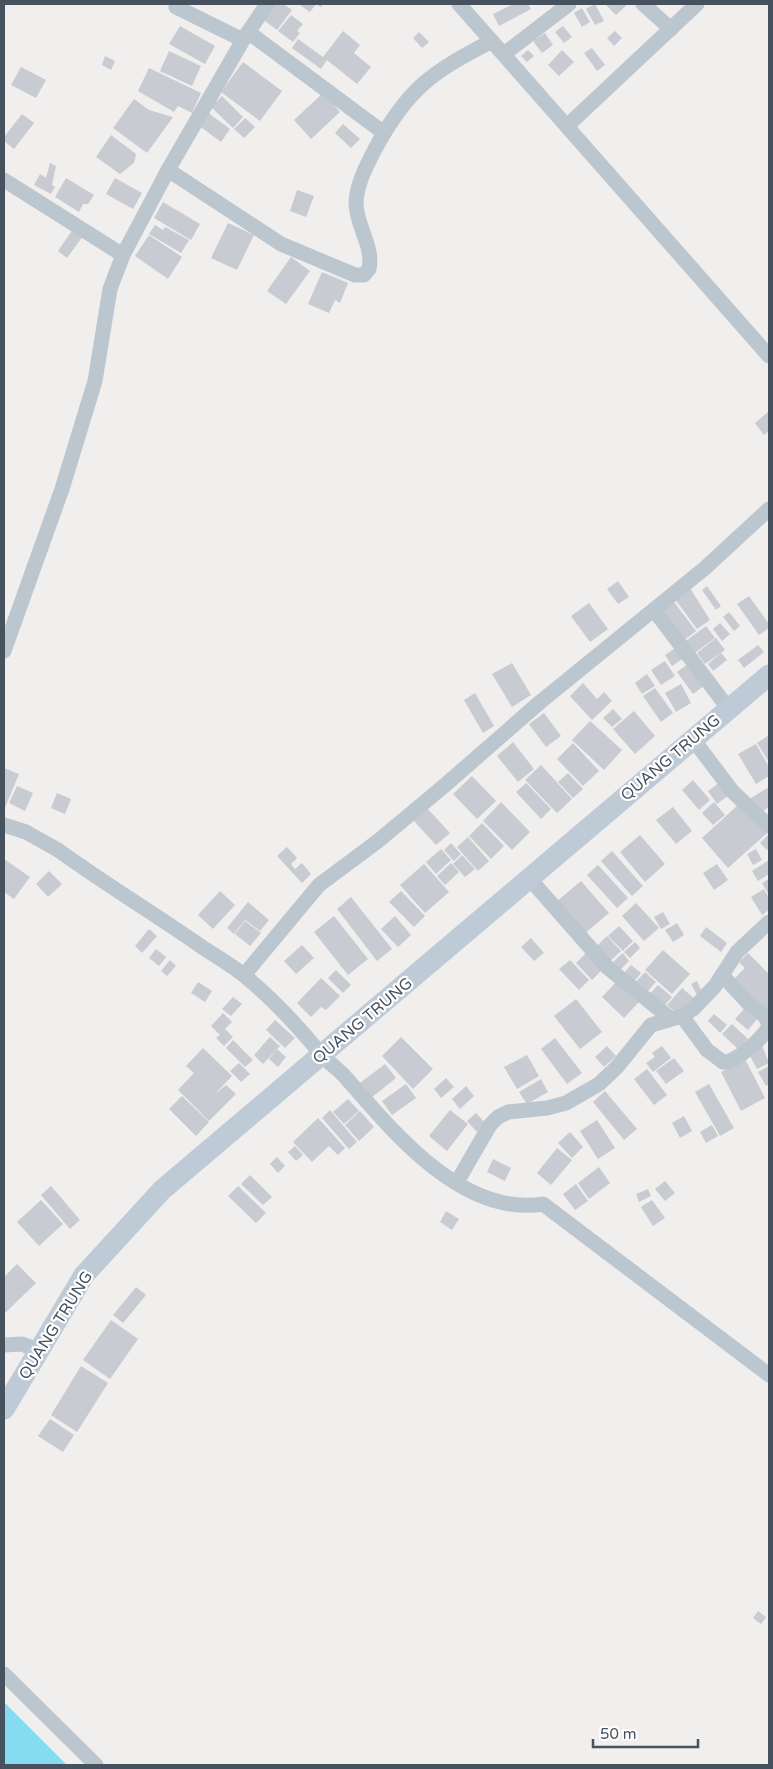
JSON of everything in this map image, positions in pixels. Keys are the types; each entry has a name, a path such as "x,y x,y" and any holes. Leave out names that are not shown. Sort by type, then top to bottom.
{"main road":[{"name":"QUANG TRUNG","path":"4,1409 37,1350 84,1275 162,1190 692,738 769,675"}],"street":[{"path":"4,651 62,489 95,381 110,289 123,255 168,170 245,36 267,4"},
{"path":"459,4 769,356"},
{"path":"504,54 569,4"},
{"path":"642,4 671,29"},
{"path":"567,126 697,4"},
{"path":"176,7 245,36 384,133"},
{"path":"168,170 281,244 359,276 369,269 370,254 358,219 356,194 364,170 384,133 406,100 419,85 449,63 492,41"},
{"path":"4,180 123,255"},
{"path":"244,975 319,885 378,841 539,704 720,555 769,509"},
{"path":"654,610 728,708"},
{"path":"692,738 733,792 769,826"},
{"path":"4,825 26,832 58,850 244,975 288,1015 321,1054 346,1077 369,1106 423,1160 457,1182 502,1203 524,1206 543,1204 769,1375"},
{"path":"529,878 608,968 676,1017 707,1050 723,1062 733,1060 764,1034 769,1024 764,1015 749,1004 722,975"},
{"path":"457,1182 490,1125 498,1116 508,1112 547,1108 576,1098 599,1084 612,1072 652,1025 676,1017 708,995 737,952 769,922"},
{"path":"4,1345 22,1344 37,1350"},
{"path":"4,1674 96,1765"}],"water":[{"path":"4,1702 67,1765 4,1765"}],"building":[{"path":"271,4 283,4 292,10 277,30 261,18"},
{"path":"302,4 316,4 310,12 301,6"},
{"path":"513,4 528,4 531,9 499,26 493,14"},
{"path":"595,4 604,21 595,25 586,9"},
{"path":"605,4 628,4 616,15"},
{"path":"582,8 590,22 582,27 574,13"},
{"path":"291,15 303,24 297,31 300,33 293,42 278,31"},
{"path":"180,26 215,46 205,64 169,44"},
{"path":"563,26 572,37 564,43 555,32"},
{"path":"343,31 360,45 354,53 371,67 357,84 327,60 321,69 292,48 298,39 323,57"},
{"path":"615,31 622,38 614,46 607,38"},
{"path":"419,32 429,42 422,48 413,38"},
{"path":"545,33 553,45 542,53 533,41"},
{"path":"592,48 605,65 597,71 584,53"},
{"path":"528,50 534,56 527,62 521,56"},
{"path":"562,50 574,62 559,76 548,65"},
{"path":"169,51 201,66 192,86 160,71"},
{"path":"105,56 115,61 111,70 102,65"},
{"path":"243,62 282,91 260,121 221,92"},
{"path":"21,67 46,80 36,98 11,85"},
{"path":"149,68 201,93 192,113 178,106 174,112 138,91"},
{"path":"323,93 340,112 311,139 294,120"},
{"path":"222,96 243,117 233,128 211,107"},
{"path":"134,99 149,110 173,117 147,153 113,128"},
{"path":"207,112 230,129 221,142 198,125"},
{"path":"22,114 34,123 14,149 4,141 4,137"},
{"path":"245,118 255,127 244,138 234,129"},
{"path":"343,124 360,139 351,148 335,133"},
{"path":"111,135 136,154 134,163 120,174 96,157"},
{"path":"50,163 56,166 52,185 55,187 51,194 34,185 40,174 46,178"},
{"path":"66,178 94,195 88,204 83,204 79,212 55,197"},
{"path":"115,178 142,193 133,209 106,194"},
{"path":"297,190 314,196 306,217 290,211"},
{"path":"163,202 200,224 191,240 154,218"},
{"path":"228,223 254,235 237,270 211,258"},
{"path":"155,225 163,230 165,227 189,240 181,253 149,234"},
{"path":"73,229 83,236 67,258 58,251"},
{"path":"149,235 182,257 168,279 135,256"},
{"path":"291,257 310,271 286,304 267,291"},
{"path":"322,272 348,283 340,303 335,300 329,313 308,304"},
{"path":"769,411 769,431 764,435 755,423"},
{"path":"618,581 629,597 618,604 607,589"},
{"path":"707,586 721,606 716,610 702,590"},
{"path":"690,588 710,620 697,629 675,599"},
{"path":"749,596 769,624 769,628 759,635 737,604"},
{"path":"674,602 696,631 683,641 661,612"},
{"path":"589,603 608,629 590,642 571,616"},
{"path":"729,612 740,626 734,631 723,617"},
{"path":"720,623 730,634 722,641 713,629"},
{"path":"706,626 715,638 692,655 683,643"},
{"path":"716,638 725,650 705,664 697,653"},
{"path":"758,645 764,652 744,668 738,660"},
{"path":"677,647 684,658 672,666 665,655"},
{"path":"721,653 727,660 713,671 708,664"},
{"path":"665,661 675,676 661,685 651,670"},
{"path":"512,663 531,695 512,707 492,674"},
{"path":"688,664 704,686 693,694 677,672"},
{"path":"647,674 655,686 642,694 635,683"},
{"path":"583,683 597,699 604,692 612,701 592,720 570,696"},
{"path":"681,684 691,703 676,712 665,693"},
{"path":"655,688 673,713 661,722 643,696"},
{"path":"475,693 494,726 483,733 464,700"},
{"path":"613,709 622,719 612,727 603,718"},
{"path":"634,711 655,736 635,754 613,729"},
{"path":"544,713 561,736 546,747 529,724"},
{"path":"590,721 622,750 604,770 572,740"},
{"path":"769,735 769,762 757,743"},
{"path":"513,742 534,769 518,782 497,756"},
{"path":"573,743 599,771 583,786 557,759"},
{"path":"756,744 769,767 769,776 756,784 738,754"},
{"path":"541,765 572,799 557,813 525,780"},
{"path":"4,768 19,774 4,810"},
{"path":"568,773 583,789 573,798 558,782"},
{"path":"472,776 496,801 477,819 453,794"},
{"path":"693,780 710,800 699,810 682,790"},
{"path":"720,782 729,795 717,804 708,791"},
{"path":"526,783 551,809 541,819 516,792"},
{"path":"17,786 33,793 25,811 9,803"},
{"path":"769,787 769,807 757,815 748,800"},
{"path":"57,793 71,799 65,814 51,808"},
{"path":"501,802 530,832 512,850 483,821"},
{"path":"714,802 725,815 713,825 702,813"},
{"path":"740,803 767,833 728,868 702,838"},
{"path":"673,807 692,831 676,844 656,820"},
{"path":"427,808 450,833 436,845 414,821"},
{"path":"482,823 504,846 491,859 469,836"},
{"path":"640,835 665,864 645,882 620,852"},
{"path":"768,835 769,848 767,850 760,843"},
{"path":"468,837 489,861 478,871 457,847"},
{"path":"451,843 461,854 454,861 444,850"},
{"path":"287,847 297,858 291,864 295,869 302,863 311,874 302,883 277,856"},
{"path":"441,849 451,860 436,874 426,862"},
{"path":"756,849 762,860 753,865 747,854"},
{"path":"612,851 643,886 632,896 601,861"},
{"path":"462,855 475,869 465,877 453,864"},
{"path":"4,859 30,877 14,899 4,892"},
{"path":"769,860 769,874 758,881 752,871"},
{"path":"451,863 459,872 445,885 437,876"},
{"path":"424,864 449,892 425,913 400,885"},
{"path":"717,864 728,880 714,890 703,873"},
{"path":"598,865 628,898 617,908 587,875"},
{"path":"49,871 62,884 48,897 36,884"},
{"path":"769,879 769,895 762,883"},
{"path":"581,881 609,913 584,934 556,902"},
{"path":"764,889 769,898 769,910 762,915 751,897"},
{"path":"220,891 235,905 213,929 198,915"},
{"path":"401,891 425,916 414,927 389,902"},
{"path":"351,897 392,949 377,961 337,909"},
{"path":"248,902 269,920 260,931 245,920 234,934 227,928"},
{"path":"636,903 659,928 644,941 622,916"},
{"path":"663,912 670,924 661,929 654,917"},
{"path":"334,916 368,959 348,975 314,932"},
{"path":"395,916 411,935 398,947 381,929"},
{"path":"245,921 261,933 250,946 235,934"},
{"path":"677,923 684,935 673,942 665,930"},
{"path":"619,926 633,941 623,951 608,936"},
{"path":"706,927 727,943 721,952 700,936"},
{"path":"149,929 157,936 142,953 135,946"},
{"path":"607,936 621,951 607,964 594,949"},
{"path":"531,938 544,953 534,961 521,947"},
{"path":"635,942 640,948 630,958 624,952"},
{"path":"302,945 314,958 296,974 284,961"},
{"path":"156,949 166,957 159,966 149,958"},
{"path":"663,950 690,974 672,994 645,970"},
{"path":"587,952 603,969 592,980 576,963"},
{"path":"623,953 629,961 619,971 612,963"},
{"path":"748,953 769,974 769,1017 732,981 745,968 739,962"},
{"path":"170,960 176,966 167,976 161,971"},
{"path":"570,960 589,980 579,990 559,969"},
{"path":"631,965 641,973 632,984 622,975"},
{"path":"336,970 351,985 343,993 328,978"},
{"path":"645,972 656,982 645,994 634,984"},
{"path":"321,978 340,996 326,1010 321,1007 311,1017 297,1003"},
{"path":"617,981 639,1002 624,1018 602,997"},
{"path":"697,981 702,992 697,995 691,984"},
{"path":"198,982 212,991 205,1002 191,993"},
{"path":"658,985 672,997 662,1008 648,996"},
{"path":"682,988 695,999 680,1016 667,1005"},
{"path":"233,997 242,1004 231,1016 222,1009"},
{"path":"576,999 602,1032 580,1049 554,1016"},
{"path":"745,1008 758,1018 748,1030 735,1019"},
{"path":"223,1013 232,1022 225,1029 233,1037 224,1046 216,1038 220,1035 211,1026"},
{"path":"714,1014 727,1025 720,1033 708,1021"},
{"path":"275,1020 295,1038 285,1048 266,1030"},
{"path":"732,1024 748,1039 738,1049 722,1034"},
{"path":"270,1037 280,1046 263,1064 254,1055"},
{"path":"401,1037 433,1069 413,1089 382,1056"},
{"path":"555,1038 582,1073 567,1084 541,1049"},
{"path":"233,1040 253,1060 245,1067 226,1048"},
{"path":"762,1045 769,1063 757,1069 748,1052"},
{"path":"607,1046 616,1056 604,1067 595,1057"},
{"path":"662,1046 671,1058 653,1072 646,1063 655,1057 652,1053"},
{"path":"203,1048 232,1076 215,1094 226,1085 236,1094 209,1121 178,1090 194,1073 186,1066"},
{"path":"277,1049 286,1057 278,1067 269,1059"},
{"path":"527,1055 539,1076 517,1089 504,1067"},
{"path":"674,1058 684,1071 666,1084 656,1071"},
{"path":"745,1059 765,1098 741,1111 721,1072"},
{"path":"239,1063 250,1074 241,1082 230,1071"},
{"path":"385,1064 396,1078 371,1098 360,1083"},
{"path":"769,1066 769,1084 766,1086 758,1072"},
{"path":"647,1069 667,1095 654,1105 634,1079"},
{"path":"446,1078 454,1087 441,1098 434,1089"},
{"path":"541,1079 548,1092 527,1104 519,1092"},
{"path":"406,1084 416,1098 392,1115 382,1101"},
{"path":"709,1084 734,1128 720,1136 695,1092"},
{"path":"466,1086 474,1096 460,1109 452,1099"},
{"path":"605,1091 637,1129 624,1140 593,1102"},
{"path":"182,1096 209,1122 196,1136 169,1109"},
{"path":"348,1099 359,1111 344,1124 333,1112"},
{"path":"330,1110 357,1142 349,1149 322,1118"},
{"path":"450,1110 468,1124 447,1151 429,1136"},
{"path":"360,1111 374,1127 359,1141 345,1125"},
{"path":"476,1113 486,1124 477,1132 467,1121"},
{"path":"684,1116 692,1131 680,1138 672,1123"},
{"path":"318,1118 345,1148 338,1155 329,1146 312,1162 293,1142"},
{"path":"597,1120 615,1148 598,1159 580,1131"},
{"path":"712,1125 718,1136 706,1143 700,1132"},
{"path":"570,1132 583,1147 572,1158 558,1143"},
{"path":"295,1146 303,1155 296,1161 288,1152"},
{"path":"557,1148 572,1160 551,1185 537,1173"},
{"path":"277,1157 285,1166 278,1173 270,1164"},
{"path":"493,1159 511,1168 505,1181 487,1172"},
{"path":"599,1167 610,1183 589,1199 578,1183"},
{"path":"250,1175 272,1197 263,1205 241,1184"},
{"path":"665,1181 675,1193 665,1201 655,1189"},
{"path":"576,1184 588,1201 575,1210 563,1194"},
{"path":"51,1186 80,1220 70,1229 41,1195"},
{"path":"238,1186 266,1213 256,1223 228,1196"},
{"path":"648,1189 651,1196 639,1202 636,1194"},
{"path":"41,1200 63,1224 39,1246 17,1222"},
{"path":"652,1200 665,1218 653,1226 641,1207"},
{"path":"446,1211 459,1219 452,1230 440,1222"},
{"path":"17,1264 36,1283 4,1314 4,1277"},
{"path":"136,1287 146,1295 123,1323 113,1315"},
{"path":"111,1320 138,1339 110,1379 83,1360"},
{"path":"81,1366 108,1383 77,1432 51,1415"},
{"path":"50,1419 74,1435 63,1452 38,1436"},
{"path":"758,1611 766,1617 761,1624 753,1618"}]}
